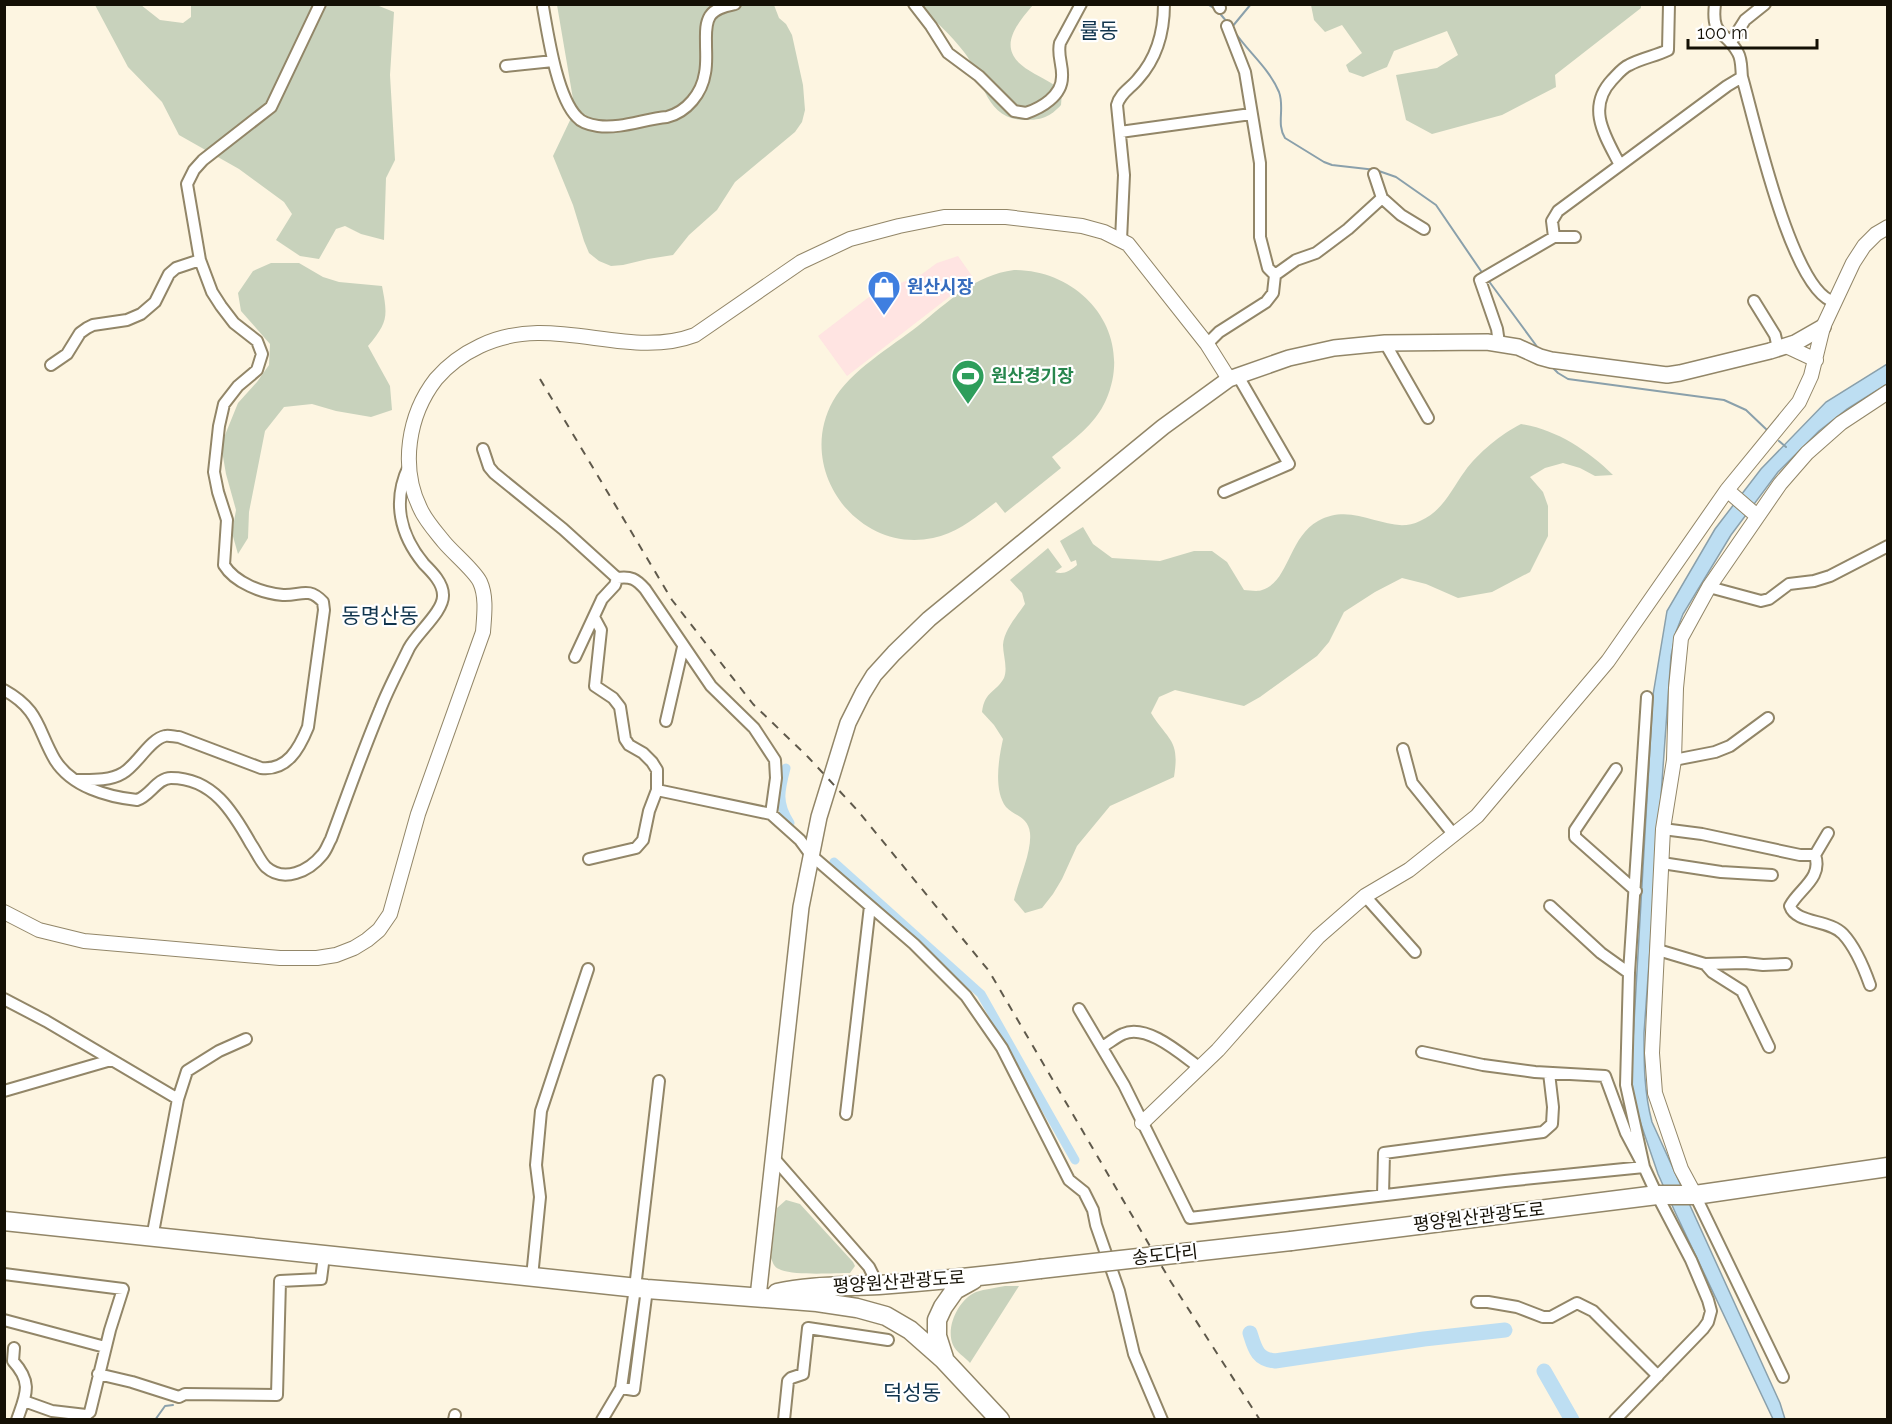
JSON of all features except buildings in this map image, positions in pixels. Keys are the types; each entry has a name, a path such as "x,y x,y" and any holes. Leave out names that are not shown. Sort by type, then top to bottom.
{"highway":[{"path":"1692,1195 1887,1167"},
{"name":"평양원산관광도로","path":"1291,1241 1662,1196 1692,1195"},
{"path":"4,1221 324,1256 641,1288 817,1302 858,1308 886,1316 910,1330 944,1360 1000,1419"},
{"name":"송도다리","path":"1040,1269 1291,1241"},
{"name":"평양원산관광도로","path":"758,1297 797,1288 878,1285 1040,1269"},
{"path":"944,1360 936,1336 938,1320 943,1307 955,1290 977,1277"}],"main road":[{"path":"758,1297 801,907 819,817 854,708 874,675 929,619 1163,427 1233,377 1289,358 1334,348 1385,343 1499,343 1518,347 1545,358 1667,375 1782,347 1823,327"}],"street":[{"path":"77,780 96,780 121,774 165,736 179,737 261,768 272,769 290,759 302,742 308,727 324,610 323,602 311,594 302,592 281,594 250,586 234,576 224,565 227,520 214,472 219,426 224,404 238,386 257,370 262,354 257,341 234,323 212,292 200,260 187,184 194,170 203,160 271,107 320,4"},
{"path":"543,7 553,61 570,107 576,117 589,124 605,127 676,115 693,101 704,77 707,26 710,16 719,8 735,4"},
{"path":"914,4 948,53 979,76 1014,111 1026,113 1047,102 1060,87 1062,77 1059,49 1064,34 1082,4"},
{"path":"1121,240 1124,176 1118,101 1147,69 1155,55 1164,4"},
{"path":"1620,165 1600,122 1598,109 1600,96 1609,83 1628,65 1668,50 1669,4"},
{"path":"1715,4 1713,20 1719,33 1731,42 1740,56 1742,77 1778,206 1796,252 1812,285 1821,296 1835,302"},
{"path":"1731,42 1745,20 1765,4"},
{"path":"1227,26 1245,72 1260,163 1260,237 1268,268 1275,275"},
{"path":"506,66 553,61"},
{"path":"1554,237 1552,221 1558,211 1726,86 1742,77"},
{"path":"1120,132 1251,114"},
{"path":"1374,174 1382,198 1424,229"},
{"path":"1207,344 1219,332 1266,302 1273,293 1275,275 1296,260 1316,253 1348,229 1382,198"},
{"path":"4,912 39,930 84,941 280,958 317,958 336,955 354,948 379,930 390,914 418,814 468,677 484,624 485,607 480,582 444,542 420,510 413,492 409,466 412,429 429,388 451,364 467,352 488,343 511,336 545,333 648,343 678,341 695,335 753,293 822,251 849,239 898,226 944,217 1006,217 1083,226 1121,240 1138,256 1233,377 1289,464 1224,492"},
{"path":"1142,1122 1200,1068 1318,937 1365,896 1409,870 1477,816 1586,688 1608,661 1729,492 1799,402 1816,360 1823,327 1853,263 1864,246 1887,227"},
{"path":"1499,343 1497,329 1480,280 1554,237 1575,237"},
{"path":"51,365 67,354 87,328 127,320 141,314 155,302 169,274 176,268 200,260"},
{"path":"1754,301 1782,347 1816,360"},
{"path":"1385,343 1428,418"},
{"path":"1783,1377 1692,1195 1655,1093 1652,1053 1663,829 1674,760 1676,688 1681,638 1709,587 1755,515 1780,484 1807,453 1841,423 1887,392"},
{"path":"483,449 489,467 494,472 618,578"},
{"path":"4,690 16,696 30,708 55,760 63,770 77,780 96,791 137,800 164,779 191,782 208,788 220,797 267,868 289,875 302,872 323,855 380,709 413,641 441,605 443,595 440,584 410,543 400,518 401,484 409,466"},
{"path":"1729,492 1755,515"},
{"path":"1709,587 1761,601 1769,599 1789,584 1814,581 1830,576 1887,546"},
{"path":"618,578 628,576 636,579 645,589 711,686 754,728 775,760 776,778 771,814"},
{"path":"575,657 602,599 615,585 618,578"},
{"path":"589,859 636,848 643,840 649,811 657,790 657,770 643,753 629,745 625,739 620,707 613,698 596,686 601,630 594,617"},
{"path":"666,721 683,647"},
{"path":"1644,1167 1626,1085 1629,973 1647,697"},
{"path":"1674,760 1699,756 1730,746 1768,718"},
{"path":"1403,749 1412,783 1454,835"},
{"path":"1616,769 1575,830 1575,837 1636,891"},
{"path":"657,790 771,814 800,840 811,855 914,944 966,996 1002,1048 1069,1180 1084,1192 1093,1210 1119,1291 1134,1354 1162,1419"},
{"path":"1663,829 1702,834 1800,855 1815,855"},
{"path":"1815,855 1828,833"},
{"path":"1815,855 1818,862 1817,870 1812,880 1790,906 1792,912 1797,917 1817,920 1843,934 1863,965 1870,985"},
{"path":"1662,863 1721,872 1772,875"},
{"path":"1365,896 1415,952"},
{"path":"846,1114 870,906"},
{"path":"1550,906 1601,953 1629,973"},
{"path":"1658,950 1705,964 1786,963"},
{"path":"1705,964 1712,972 1742,991 1769,1047"},
{"path":"532,1277 540,1197 536,1165 541,1111 588,969"},
{"path":"4,999 178,1099"},
{"path":"1079,1009 1142,1122 1190,1218 1644,1167"},
{"path":"1102,1047 1124,1033 1132,1031 1148,1034 1163,1041 1200,1068"},
{"path":"152,1238 178,1099 187,1071 219,1051 246,1039"},
{"path":"1422,1052 1483,1065 1549,1073 1605,1076 1626,1133 1662,1196 1708,1299 1711,1311 1703,1329 1615,1419"},
{"path":"4,1091 111,1060"},
{"path":"1383,1195 1384,1153 1543,1132 1552,1124 1553,1107 1549,1073"},
{"path":"602,1419 621,1388 634,1390 659,1081"},
{"path":"772,1156 869,1267 878,1285"},
{"path":"98,1374 179,1397 184,1394 277,1395 280,1281 321,1279 324,1256"},
{"path":"4,1274 123,1289 105,1347 90,1412 86,1415 52,1411 24,1401"},
{"path":"1477,1302 1517,1307 1543,1317 1551,1317 1577,1303 1593,1311 1658,1376"},
{"path":"4,1320 105,1347"},
{"path":"784,1419 788,1381 803,1374 808,1328 888,1340"},
{"path":"14,1348 13,1361 27,1381 24,1401 17,1419"}],"shaded area":[{"name":"원산시장","path":"958,256 972,276 966,284 847,376 818,336 869,297 880,297 896,285 922,274 937,263"}],"green space":[{"path":"374,4 394,12 390,75 395,160 386,178 384,240 361,234 345,226 336,229 319,259 300,256 276,240 292,214 284,202 239,169 179,135 162,102 128,67 95,5 141,5 160,20 183,23 191,17 191,5"},
{"path":"557,5 774,5 779,18 786,24 792,35 803,85 805,110 802,122 795,132 735,182 717,210 689,235 673,255 611,266 599,261 589,253 553,156 573,114 573,99"},
{"path":"919,5 1033,5 1014,31 1011,39 1013,55 1030,71 1062,92 1061,105 1049,115 1036,119 1011,118 1001,113 993,105 964,52"},
{"path":"1311,5 1641,5 1641,8 1555,75 1556,87 1502,115 1432,134 1406,120 1396,75 1437,68 1458,55 1447,31 1394,51 1387,67 1363,77 1349,72 1346,65 1362,53 1342,25 1325,32 1314,20"},
{"path":"271,263 299,263 323,277 339,282 382,286 385,319 368,346 390,386 392,410 371,417 312,404 284,407 265,431 249,512 248,538 238,554 232,533 236,510 221,445 238,403 269,365 270,344 241,311 238,293 253,271"},
{"name":"원산경기장","path":"1014,270 1039,273 1062,281 1081,294 1097,310 1108,330 1114,352 1113,375 1106,400 1090,425 1052,457 1061,468 1005,513 996,502 959,528 933,538 905,539 880,533 858,520 840,501 828,478 822,453 823,427 833,401 840,390 860,370 951,299 987,277"},
{"path":"1521,424 1546,431 1570,442 1593,457 1613,475 1595,476 1563,463 1545,468 1530,477 1543,492 1548,506 1548,536 1530,572 1492,592 1458,598 1426,584 1402,578 1344,612 1329,642 1317,656 1244,706 1175,690 1159,697 1151,713 1172,742 1175,755 1174,777 1110,806 1077,846 1062,879 1042,908 1025,913 1014,900 1027,858 1030,841 1029,827 1006,807 1002,800 998,773 1003,739 982,712 988,696 1004,678 1006,670 1004,639 1011,623 1025,604 1022,593 1010,580 1048,548 1062,567 1055,572 1069,571 1077,565 1076,560 1071,562 1060,541 1083,527 1093,544 1112,558 1160,561 1194,551 1212,551 1227,562 1244,590 1262,590 1278,578 1300,538 1318,521 1345,514 1396,525 1408,525 1428,517 1441,506 1476,457"},
{"path":"786,1200 800,1204 853,1262 855,1266 850,1273 793,1273 775,1266 771,1258 777,1208"},
{"path":"1005,1286 1019,1286 970,1363 953,1345 951,1330 955,1314 964,1301 976,1292"}],"water":[{"path":"1887,364 1887,384 1847,409 1819,431 1778,472 1731,535 1683,614 1671,656 1644,1033 1647,1100 1652,1122 1780,1403 1785,1419 1773,1419 1658,1174 1630,1092 1653,695 1667,611 1715,529 1761,469 1826,402"}],"waterway":[{"path":"1207,4 1217,10 1227,22"},
{"path":"1232,27 1251,4"},
{"path":"1234,31 1275,83 1281,98 1281,127 1285,138 1332,165 1376,170 1396,177 1436,205 1483,274"},
{"path":"1488,280 1538,348"},
{"path":"1552,367 1568,379 1724,400 1746,410 1767,430"},
{"path":"1779,441 1786,447"},
{"path":"786,768 782,783 781,803 790,823"},
{"path":"834,862 981,994 1075,1160"},
{"path":"1250,1333 1260,1355 1275,1361 1424,1339 1505,1330"},
{"path":"1544,1371 1572,1420"},
{"path":"155,1420 165,1406 173,1405"}],"railway":[{"path":"540,379 672,600 753,704 808,757 858,811 989,971 1171,1282 1260,1420"}],"place":[{"name":"원산시장","path":"884,316"},
{"name":"원산경기장","path":"968,405"}],"district":[{"name":"률동","path":"1099,31"},
{"name":"동명산동","path":"380,616"},
{"name":"덕성동","path":"912,1393"}]}
